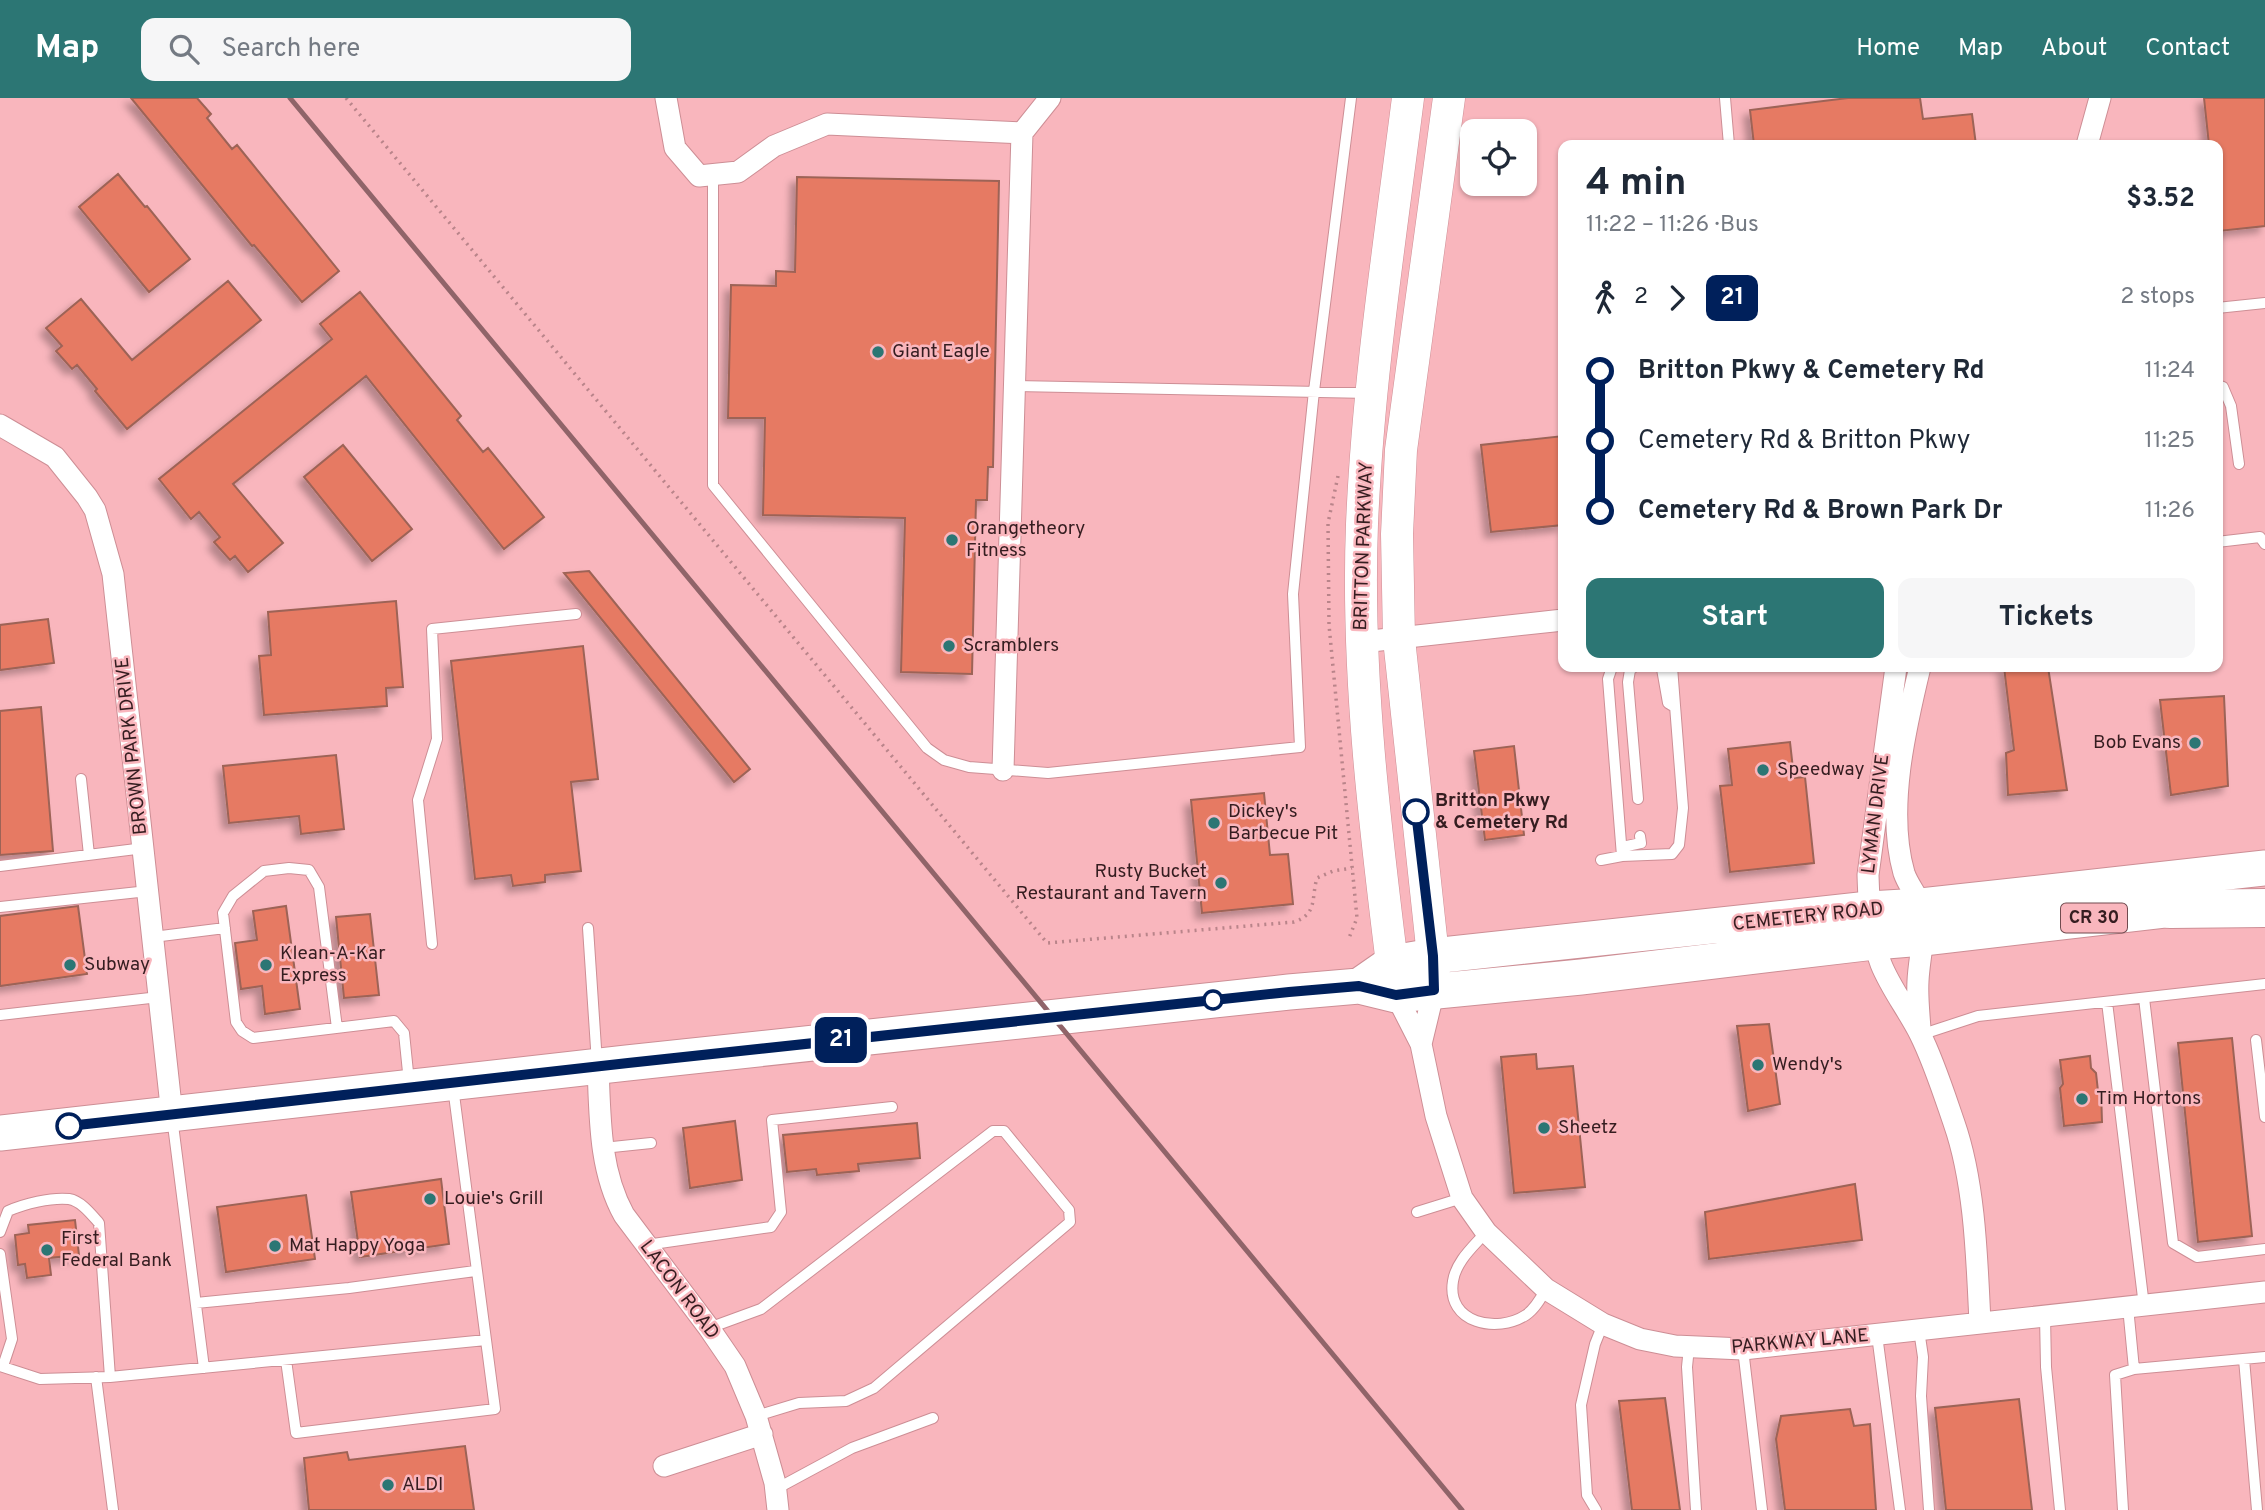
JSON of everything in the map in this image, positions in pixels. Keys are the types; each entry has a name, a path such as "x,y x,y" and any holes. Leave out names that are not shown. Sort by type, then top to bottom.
{"highway":[{"path":"2170,909 2265,908"}],"main road":[{"name":"BRITTON PARKWAY","path":"1394,979 1368,750 1362,642 1362,525 1371,393 1408,98"},
{"name":"BRITTON PARKWAY","path":"1434,990 1433,956 1399,639 1397,534 1402,450 1449,98"},
{"name":"CEMETERY ROAD","path":"1922,922 2265,868"},
{"name":"CEMETERY ROAD","path":"0,1133 598,1066 1359,986 1394,979 1433,956 1871,925 2170,909 2265,898"},
{"name":"CEMETERY ROAD","path":"1394,979 1434,990 1581,977 1871,925"}],"street":[{"path":"666,98 675,148 699,176 738,172 774,146 827,124 1022,133"},
{"path":"1003,770 1022,133 1050,98"},
{"path":"2088,140 2100,98"},
{"name":"BROWN PARK DRIVE","path":"0,425 55,457 96,510 113,574 172,1115"},
{"path":"1362,642 1558,621"},
{"name":"LYMAN DRIVE","path":"1895,672 1868,875 1871,925 1882,966 1920,1035 1963,1153 1975,1247 1980,1323"},
{"name":"LYMAN DRIVE","path":"1919,672 1903,748 1897,834 1905,874 1922,922 1918,983 1920,1035"},
{"name":"PARKWAY LANE","path":"1394,979 1421,1044 1436,1116 1462,1198 1486,1231 1546,1289 1603,1324 1649,1342 1743,1349 2265,1292"},
{"name":"PARKWAY LANE","path":"1421,1044 1434,990"},
{"name":"LACON ROAD","path":"598,1066 603,1148 616,1200 624,1215 735,1366 759,1425 777,1499"},
{"path":"664,1466 759,1425"}],"lane":[{"path":"713,175 712,485 927,748 944,760 969,767 1048,773 1300,747 1293,594 1314,391 1351,98"},
{"path":"1725,98 1729,140"},
{"path":"2223,307 2265,303"},
{"path":"1015,386 1371,393"},
{"path":"2223,387 2231,406 2239,464"},
{"path":"2223,541 2260,537 2265,544"},
{"path":"432,944 418,800 437,739 432,629 576,614"},
{"path":"1610,672 1608,678 1622,851"},
{"path":"1630,672 1628,682 1638,799"},
{"path":"1663,672 1668,703 1675,708"},
{"path":"1622,851 1672,854 1679,845 1683,808 1672,672"},
{"path":"81,779 89,855"},
{"path":"1601,860 1640,843 1640,836"},
{"path":"0,866 144,848"},
{"path":"337,1028 319,887 309,870 289,868 264,871 233,896 223,913 236,1022 242,1031 253,1038 337,1028 394,1021 404,1033 409,1088"},
{"path":"0,907 148,891"},
{"path":"153,937 225,928"},
{"path":"588,928 598,1066"},
{"path":"1920,1035 1978,1016 2265,984"},
{"path":"0,1015 159,997"},
{"path":"2144,998 2173,1243 2197,1256 2265,1249"},
{"path":"2107,1002 2136,1306 2134,1369"},
{"path":"2256,1040 2265,1117"},
{"path":"286,1360 296,1433 495,1409 452,1082"},
{"path":"646,1245 771,1227 782,1212 772,1120 892,1107"},
{"path":"172,1115 204,1368"},
{"path":"709,1328 761,1309 993,1131 1004,1131 1069,1210 1070,1222 874,1388 846,1401 799,1403 759,1425"},
{"path":"603,1148 651,1143"},
{"path":"1417,1212 1462,1198"},
{"path":"0,1232 8,1211 25,1203 70,1199 87,1209 99,1223 110,1377"},
{"path":"1486,1231 1459,1263 1452,1280 1453,1296 1463,1315 1482,1324 1506,1324 1526,1315 1538,1303 1546,1289"},
{"path":"0,1254 12,1339 2,1366 40,1379 110,1377 486,1340"},
{"path":"196,1303 349,1288 475,1271"},
{"path":"2045,1316 2046,1367 2060,1510"},
{"path":"1596,1510 1587,1495 1581,1405 1595,1344 1603,1324"},
{"path":"1919,1330 1923,1357 1921,1396 1929,1510"},
{"path":"1877,1335 1900,1510"},
{"path":"1689,1347 1687,1367 1696,1510"},
{"path":"1743,1349 1762,1510"},
{"path":"2123,1510 2115,1375 2134,1369 2265,1357"},
{"path":"2245,1359 2257,1510"},
{"path":"96,1377 113,1510"},
{"path":"777,1499 852,1448 933,1418"}],"building":[{"path":"131,98 197,98 211,114 207,118 232,149 237,145 339,271 302,302 254,245 252,246"},
{"path":"1848,98 1920,98 1923,119 1972,114 1975,140 1753,140 1750,110"},
{"path":"2204,98 2265,98 2265,226 2223,231 2223,140 2208,140"},
{"path":"118,174 190,259 149,292 79,207"},
{"path":"797,177 999,181 993,467 988,467 987,500 976,500 972,674 901,672 905,518 763,515 765,418 728,418 731,285 776,286 776,271 795,272"},
{"path":"228,281 261,320 127,429 77,365 72,369 56,351 62,346 46,328 81,299 132,360"},
{"path":"360,292 461,416 457,420 483,452 488,448 544,517 504,549 366,376 233,484 283,543 248,572 235,556 230,560 214,542 220,537 199,512 191,519 159,479 332,339 320,324"},
{"path":"1558,437 1558,525 1491,532 1481,445"},
{"path":"343,445 412,529 372,561 304,477"},
{"path":"589,571 750,769 734,782 564,573"},
{"path":"396,601 403,687 386,688 387,706 264,715 259,656 271,655 268,612"},
{"path":"48,619 54,663 0,670 0,625"},
{"path":"583,646 598,779 571,782 581,871 545,875 545,882 513,886 511,875 475,879 451,661"},
{"path":"2005,672 2049,672 2067,790 2008,795 2006,753 2014,750"},
{"name":"Bob Evans","path":"2224,696 2228,786 2171,795 2160,700"},
{"path":"41,707 53,851 0,855 0,711"},
{"path":"1790,742 1794,778 1805,777 1814,863 1730,872 1720,786 1732,785 1728,749"},
{"path":"1514,746 1524,835 1485,840 1474,751"},
{"path":"336,755 344,829 301,834 299,816 229,823 223,766"},
{"path":"1264,793 1270,855 1288,854 1293,904 1202,913 1191,800"},
{"path":"78,906 87,974 0,986 0,916"},
{"name":"Klean-A-Kar Express","path":"286,906 300,1009 265,1014 262,986 241,989 235,943 257,940 253,911"},
{"path":"370,914 379,995 344,998 336,917"},
{"name":"Wendy's","path":"1769,1024 1780,1104 1748,1111 1737,1026"},
{"path":"2232,1038 2252,1236 2198,1242 2178,1043"},
{"name":"Sheetz","path":"1536,1054 1537,1069 1573,1066 1585,1187 1514,1193 1501,1057"},
{"name":"Tim Hortons","path":"2090,1056 2098,1091 2101,1091 2102,1122 2064,1126 2060,1060"},
{"path":"735,1121 742,1180 690,1188 683,1128"},
{"path":"917,1123 920,1158 858,1164 859,1171 817,1175 816,1169 787,1172 783,1135"},
{"path":"441,1179 449,1244 360,1257 351,1192"},
{"path":"1855,1184 1862,1240 1709,1259 1705,1212"},
{"path":"306,1195 315,1259 226,1272 217,1207"},
{"name":"First Federal Bank","path":"75,1220 79,1255 49,1258 51,1275 27,1278 25,1264 18,1265 15,1235 29,1233 28,1225"},
{"path":"1665,1398 1680,1510 1632,1510 1619,1401"},
{"path":"2019,1399 2032,1510 1946,1510 1935,1408"},
{"path":"1850,1409 1854,1426 1870,1424 1876,1510 1785,1510 1776,1439 1781,1416"},
{"name":"ALDI","path":"465,1446 474,1510 309,1510 304,1458 347,1452 349,1460"}],"railway":[{"path":"290,98 1462,1510"}],"bus line":[{"name":"21","path":"69,1126 1289,992 1359,986 1396,995 1434,990 1433,956 1416,812"}],"place":[{"name":"Giant Eagle","path":"878,352"},
{"name":"Orangetheory Fitness","path":"952,540"},
{"name":"Scramblers","path":"949,646"},
{"name":"Bob Evans","path":"2195,743"},
{"name":"Speedway","path":"1763,770"},
{"name":"Britton Pkwy & Cemetery Rd","path":"1416,812"},
{"name":"Dickey's Barbecue Pit","path":"1214,823"},
{"name":"Rusty Bucket Restaurant and Tavern","path":"1221,883"},
{"name":"Subway","path":"70,965"},
{"name":"Klean-A-Kar Express","path":"266,965"},
{"name":"Wendy's","path":"1758,1065"},
{"name":"Tim Hortons","path":"2082,1099"},
{"name":"Sheetz","path":"1544,1128"},
{"name":"Louie's Grill","path":"430,1199"},
{"name":"Mat Happy Yoga","path":"275,1246"},
{"name":"First Federal Bank","path":"47,1250"},
{"name":"ALDI","path":"388,1485"}]}
